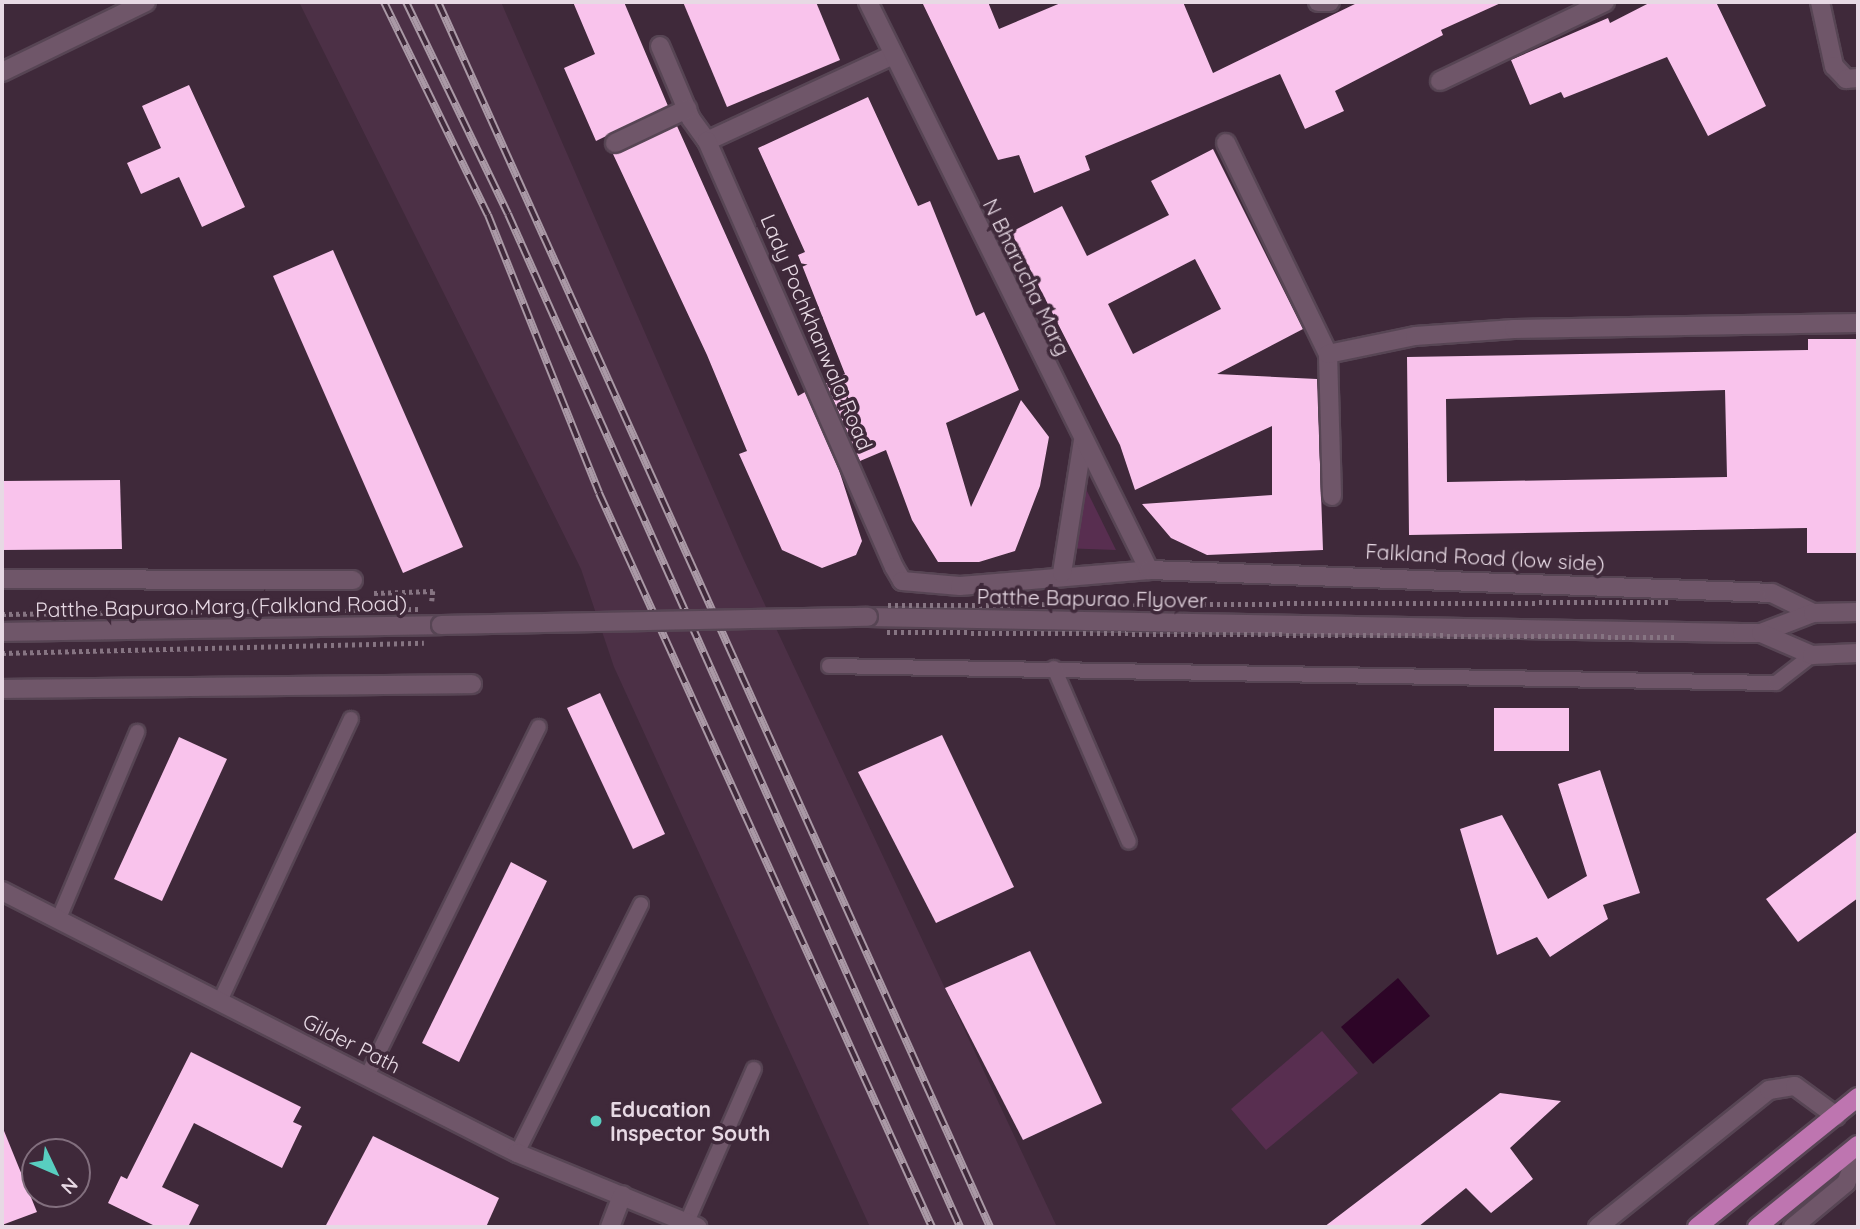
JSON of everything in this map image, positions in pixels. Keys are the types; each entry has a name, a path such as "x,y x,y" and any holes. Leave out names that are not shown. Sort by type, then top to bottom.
{"main road":[{"path":"1697,1227 1858,1097"},
{"path":"1757,1227 1858,1146"}],"street":[{"path":"2,72 146,2"},
{"name":"N Bharucha Marg","path":"868,2 1149,570"},
{"path":"1318,2 1330,2"},
{"path":"1440,82 1605,2"},
{"path":"1820,2 1835,66 1846,79 1858,78"},
{"path":"660,46 687,109 707,141 892,55"},
{"path":"615,143 687,109"},
{"name":"Lady Pochkhanwala Road","path":"707,141 902,581 960,586 1062,573 1149,570"},
{"path":"1226,143 1328,354 1332,496"},
{"path":"1328,354 1415,336 1502,330 1858,323"},
{"path":"1062,573 1083,441"},
{"name":"Falkland Road (low side)","path":"1149,570 1772,593 1813,613"},
{"path":"2,579 353,580"},
{"path":"1761,633 1813,613 1858,612"},
{"name":"Patthe Bapurao Flyover","path":"436,617 868,617 1761,633"},
{"name":"Patthe Bapurao Marg (Falkland Road)","path":"2,632 436,617"},
{"path":"1761,633 1812,655 1858,653"},
{"path":"2,690 471,684"},
{"name":"Gilder Path","path":"2,891 517,1153 692,1225"},
{"path":"1598,1227 1769,1090 1795,1086 1836,1116"},
{"path":"1794,1227 1846,1183 1858,1155"},
{"path":"610,1227 622,1195"}],"lane":[{"path":"829,666 1776,683 1812,655"},
{"path":"1054,668 1129,842"},
{"path":"220,1001 351,719"},
{"path":"367,1076 539,727"},
{"path":"59,918 137,732"},
{"path":"517,1153 641,904"},
{"path":"692,1225 754,1069"}],"path":[{"path":"353,580 352,594 433,591 436,617"}],"shaded area":[{"path":"299,2 501,2 743,558 1057,1227 870,1227 614,667 581,569"},
{"path":"1084,485 1116,550 1060,548"},
{"path":"1398,978 1430,1016 1373,1064 1341,1027"},
{"path":"1322,1031 1358,1073 1266,1150 1231,1109"}],"building":[{"path":"573,2 624,2 668,106 596,141 564,68 595,54"},
{"path":"683,2 816,2 840,60 727,107"},
{"path":"922,2 988,2 999,29 1063,2 1183,2 1213,73 1359,2 1503,2 1441,30 1443,35 1335,91 1344,111 1305,129 1280,74 1085,156 1090,170 1034,193 1019,155 998,160"},
{"path":"1651,2 1716,2 1766,106 1708,136 1667,57 1564,98 1561,92 1530,105 1511,60 1608,18 1610,23"},
{"path":"189,85 245,207 202,227 179,177 141,194 127,163 161,148 142,106"},
{"path":"868,97 918,206 930,201 976,316 984,312 1019,390 946,423 971,507 1021,400 1049,437 1040,486 1015,551 979,562 938,562 912,520 886,450 860,461 826,383 845,374 798,255 805,252 758,148"},
{"path":"677,126 798,396 805,392 839,470 862,541 856,555 822,568 782,550 739,454 747,451 707,355 613,154"},
{"path":"1213,149 1303,329 1217,374 1317,379 1323,550 1207,555 1171,538 1142,504 1272,495 1272,426 1135,490 1120,445 1011,232 1062,206 1087,256 1169,215 1151,181","holes":["1195,259 1221,309 1133,354 1108,304"]},
{"path":"333,250 463,547 403,573 273,276"},
{"path":"1808,339 1858,339 1858,553 1807,553 1807,528 1409,535 1407,357 1808,350","holes":["1725,390 1727,477 1447,482 1446,399"]},
{"path":"120,480 122,549 2,550 2,481"},
{"path":"600,693 665,834 633,849 567,708"},
{"path":"1494,708 1569,708 1569,751 1494,751"},
{"path":"942,735 1014,887 936,923 858,772"},
{"path":"179,737 227,759 162,901 114,879"},
{"path":"1600,770 1640,893 1603,905 1608,919 1550,957 1537,937 1497,955 1460,829 1502,815 1548,899 1587,876 1558,784"},
{"path":"1858,831 1858,898 1798,942 1766,899"},
{"path":"511,862 547,881 459,1062 422,1043"},
{"path":"1030,951 1102,1103 1023,1140 945,988"},
{"path":"191,1052 301,1107 293,1122 302,1126 282,1168 194,1123 162,1187 199,1205 188,1227 157,1227 108,1203 121,1176 127,1179"},
{"path":"1500,1093 1561,1101 1510,1148 1533,1179 1491,1213 1466,1188 1418,1227 1324,1227"},
{"path":"2,1126 21,1173 21,1208 35,1208 37,1212 2,1225"},
{"path":"373,1136 499,1198 486,1227 325,1227"}],"railway":[{"path":"384,2 488,215 599,493 932,1227"},
{"path":"406,2 508,214 960,1227"},
{"path":"438,2 990,1227"}],"place":[{"name":"Education Inspector South","path":"596,1121"}]}
